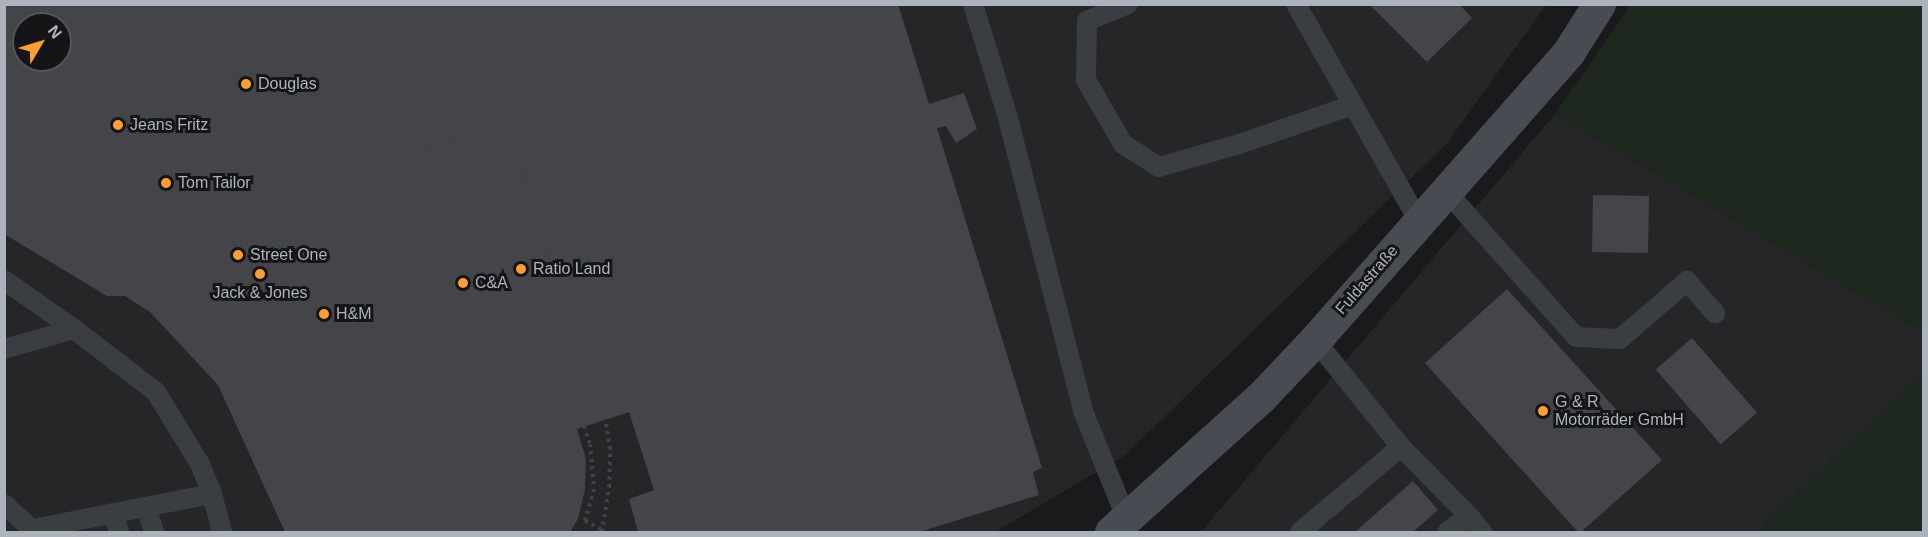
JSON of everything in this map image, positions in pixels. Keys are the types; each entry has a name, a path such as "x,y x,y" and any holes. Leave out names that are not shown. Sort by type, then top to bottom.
{"street":[{"name":"Fuldastraße","path":"1119,526 1261,397 1315,340 1568,53 1599,4"}],"lane":[{"path":"973,4 1008,118 1083,411 1119,526"},
{"path":"1128,4 1088,21 1086,80 1123,144 1159,167 1239,144 1353,105"},
{"path":"1296,4 1419,221"},
{"path":"1446,191 1576,337 1620,339 1688,281 1715,313"},
{"path":"4,280 74,328 156,392 200,464 212,494 222,532"},
{"path":"4,350 74,328"},
{"path":"1315,340 1401,447 1482,532"},
{"path":"1300,532 1401,447"},
{"path":"4,504 34,531 74,527 113,513 212,494"},
{"path":"146,507 154,532"},
{"path":"113,513 119,532"},
{"path":"1447,532 1469,516"}],"path":[{"path":"381,162 508,124 592,402 584,426 593,466 594,489 585,521 602,531 610,459 605,419"}],"shaded area":[{"name":"Ratio Land","path":"4,5 1546,5 1448,142 1124,456 995,532 5,532"},
{"path":"1631,5 1923,5 1923,332 1555,114"},
{"path":"1555,114 1923,332 1923,371 1757,532 1201,532"},
{"path":"1923,371 1923,532 1757,532"}],"building":[{"name":"Ratio Land","path":"4,4 898,4 929,104 964,93 977,129 956,143 946,126 937,128 1042,468 1033,472 1039,495 919,532 638,532 629,499 654,490 629,412 577,429 586,459 585,489 578,519 570,532 285,532 218,385 150,312 125,296 107,296 4,234"},
{"path":"1369,4 1459,4 1472,18 1427,62"},
{"path":"1593,195 1649,196 1648,253 1592,252"},
{"name":"G & R Motorräder GmbH","path":"1507,289 1662,460 1581,532 1578,532 1425,363"},
{"path":"1692,338 1757,413 1721,444 1656,369"},
{"path":"1413,481 1438,510 1413,532 1355,532"}],"place":[{"name":"Douglas","path":"246,84"},
{"name":"Jeans Fritz","path":"118,125"},
{"name":"Tom Tailor","path":"166,183"},
{"name":"Street One","path":"238,255"},
{"name":"Ratio Land","path":"521,269"},
{"name":"Jack & Jones","path":"260,274"},
{"name":"C&A","path":"463,283"},
{"name":"H&M","path":"324,314"},
{"name":"G & R Motorräder GmbH","path":"1543,411"}]}
